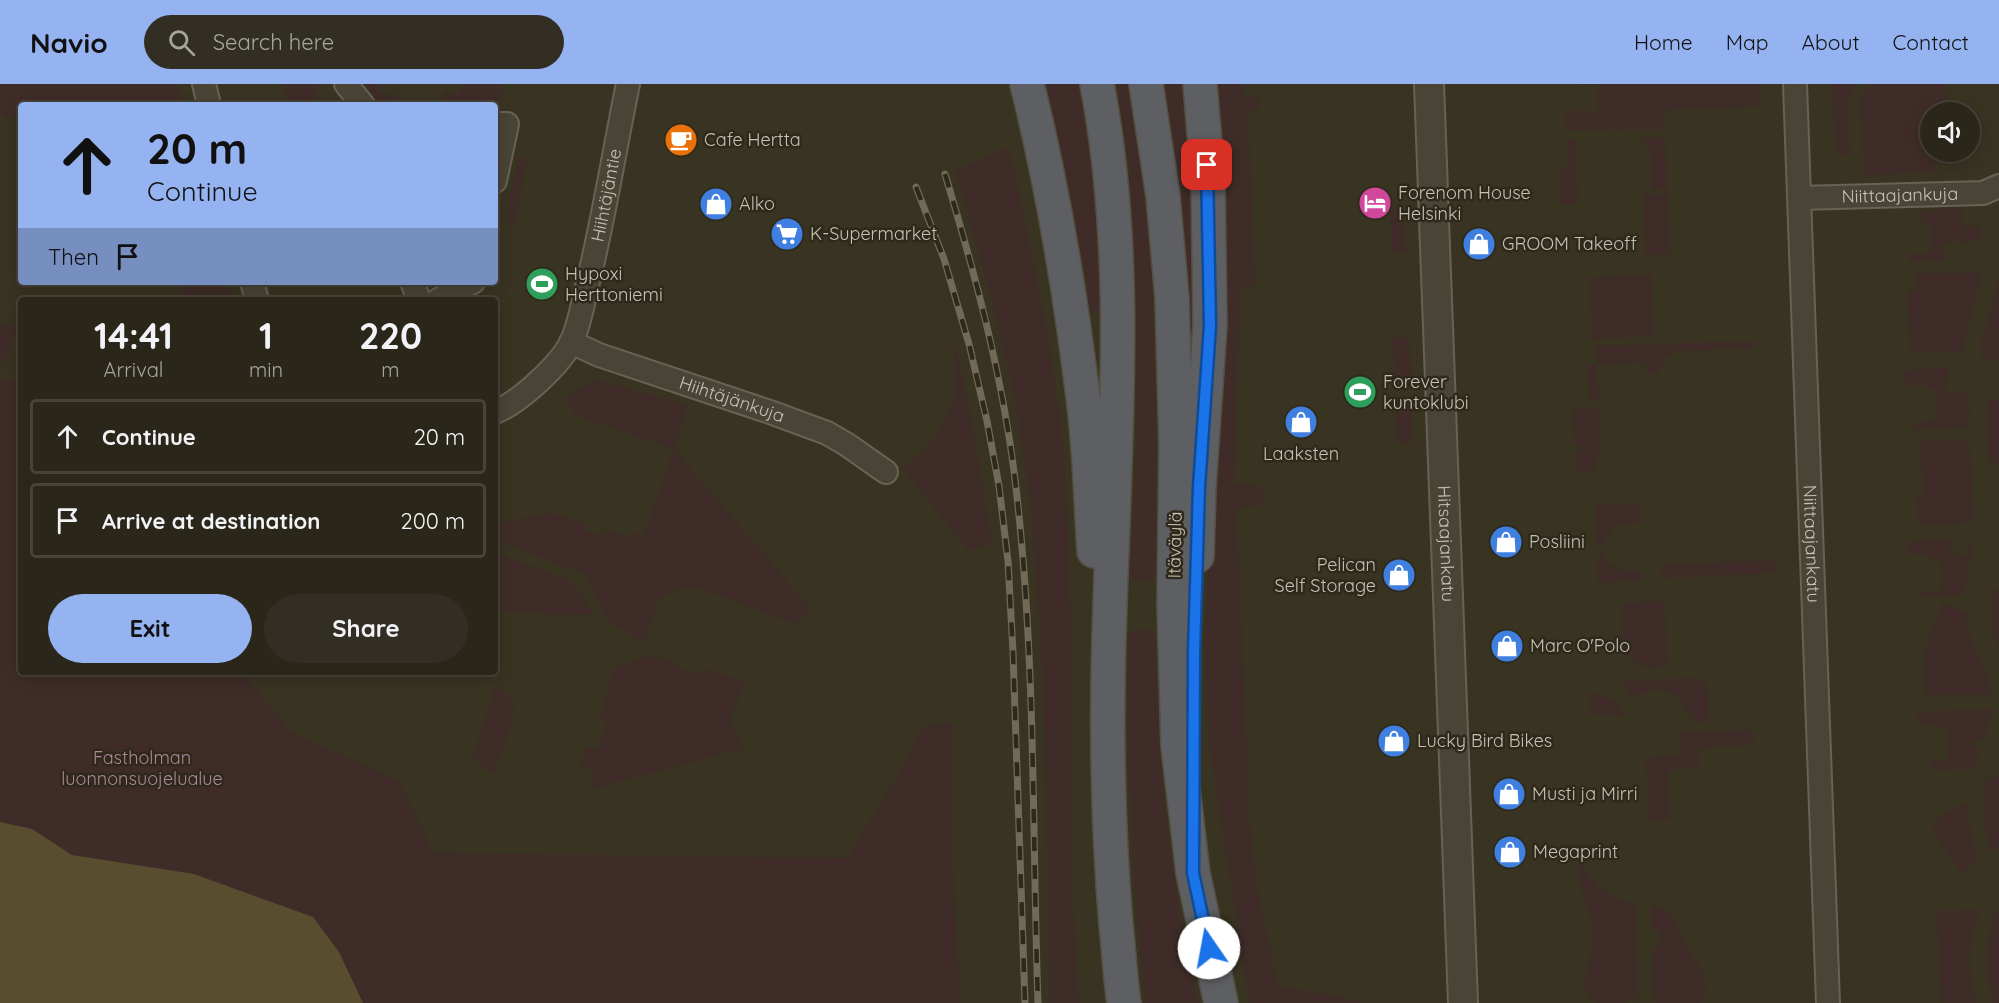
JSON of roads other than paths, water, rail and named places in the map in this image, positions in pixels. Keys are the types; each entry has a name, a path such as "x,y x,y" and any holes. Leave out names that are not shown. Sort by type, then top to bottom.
{"highway":[{"path":"1027,84 1044,158 1067,282 1085,415 1094,558 1108,672"},
{"path":"1097,84 1107,136 1117,276 1118,419 1108,672 1112,1003"},
{"name":"Itäväylä","path":"1146,84 1163,196 1172,298 1176,445 1174,606 1178,746 1193,873 1221,1003"},
{"path":"1193,873 1194,652 1199,487 1210,326 1208,181 1200,84"},
{"path":"1111,868 1124,1003"}],"street":[{"path":"204,84 208,102"},
{"path":"346,84 361,102"},
{"name":"Hiihtäjäntie","path":"498,411 543,376 558,361 571,342 597,242 628,84"},
{"name":"Hitsaajankatu","path":"1429,84 1463,1003"},
{"name":"Niittaajankatu","path":"1795,84 1828,1003"},
{"path":"498,124 507,124 498,167"},
{"name":"Niittaajankuja","path":"1800,198 1983,193 1999,186"},
{"path":"444,297 467,285"},
{"name":"Hiihtäjänkuja","path":"571,342 607,358 826,433 886,472"}],"railway":[{"path":"945,174 988,330 1004,408 1016,488 1030,681 1038,1003"},
{"path":"916,187 944,259 969,344 999,486 1008,561 1013,652 1025,1003"}],"place":[{"name":"Cafe Hertta","path":"681,140"},
{"name":"Forenom House Helsinki","path":"1375,203"},
{"name":"Alko","path":"716,204"},
{"name":"K-Supermarket","path":"787,234"},
{"name":"GROOM Takeoff","path":"1479,244"},
{"name":"Hypoxi Herttoniemi","path":"542,284"},
{"name":"Forever kuntoklubi","path":"1360,392"},
{"name":"Laaksten","path":"1301,422"},
{"name":"Posliini","path":"1506,542"},
{"name":"Pelican Self Storage","path":"1399,575"},
{"name":"Marc O'Polo","path":"1507,646"},
{"name":"Lucky Bird Bikes","path":"1394,741"},
{"name":"Musti ja Mirri","path":"1509,794"},
{"name":"Megaprint","path":"1510,852"}],"park label":[{"name":"Fastholman luonnonsuojelualue","path":"142,768"}]}
